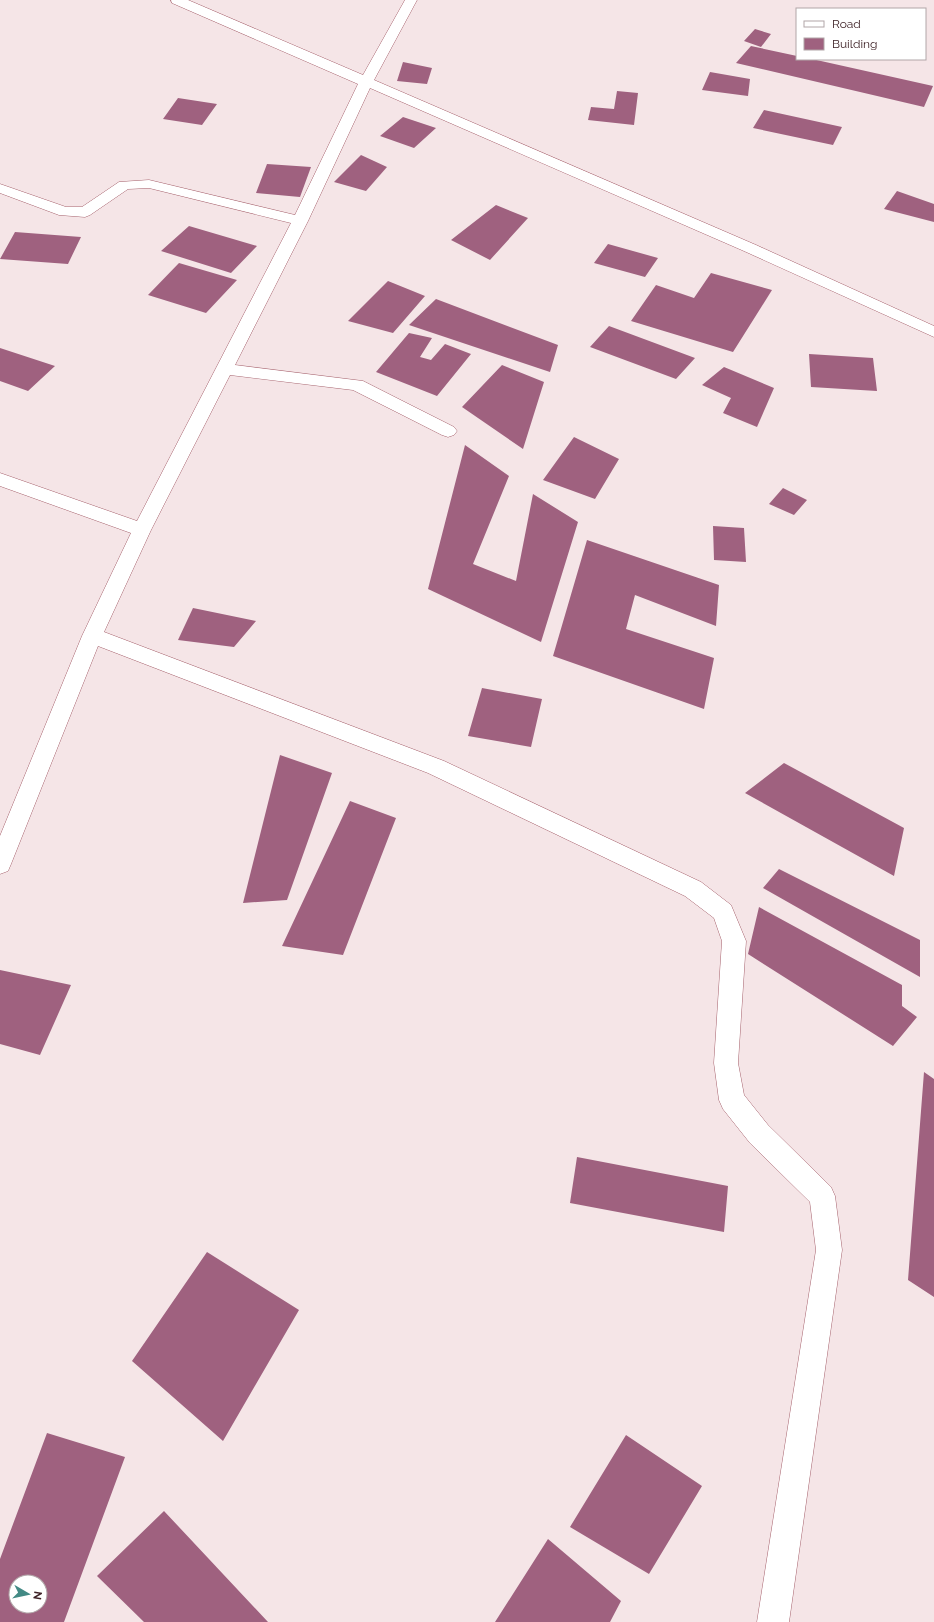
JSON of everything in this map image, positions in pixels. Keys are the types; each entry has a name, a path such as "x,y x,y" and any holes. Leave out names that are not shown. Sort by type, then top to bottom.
{"street":[{"path":"177,0 750,248 934,332"},
{"path":"0,864 92,636 142,530 300,220 366,82 411,0"},
{"path":"0,188 64,212 85,212 124,185 149,184 300,220"},
{"path":"223,370 356,385 448,431"},
{"path":"0,479 142,530"},
{"path":"92,636 436,767 693,889 723,912 734,941 726,1063 732,1100 759,1134 822,1196 829,1250 772,1622"}],"building":[{"path":"755,29 771,34 761,47 744,41"},
{"path":"751,46 796,56 796,60 816,60 933,86 924,107 736,63"},
{"path":"403,62 432,68 427,84 397,81"},
{"path":"710,72 750,79 748,96 702,90"},
{"path":"617,91 638,93 634,125 588,120 591,107 614,109"},
{"path":"178,98 217,104 202,125 163,119"},
{"path":"764,110 842,127 833,145 753,128"},
{"path":"403,117 436,128 414,148 380,136"},
{"path":"361,155 387,167 366,191 334,182"},
{"path":"267,164 311,167 300,197 256,193"},
{"path":"897,191 934,204 934,222 884,209"},
{"path":"496,205 528,218 490,260 451,240"},
{"path":"189,226 257,246 231,273 161,251"},
{"path":"15,232 81,237 68,264 0,259"},
{"path":"608,244 658,258 645,277 594,263"},
{"path":"179,263 237,280 206,313 148,295"},
{"path":"711,273 772,290 733,352 631,321 656,285 694,298"},
{"path":"388,281 425,296 393,333 348,321"},
{"path":"436,299 558,345 550,372 409,325"},
{"path":"609,326 695,358 676,379 590,347"},
{"path":"409,333 432,338 420,357 431,360 445,344 471,354 437,396 376,372"},
{"path":"0,348 55,366 28,391 0,381"},
{"path":"809,354 873,358 877,391 811,387"},
{"path":"502,365 544,382 523,449 462,407"},
{"path":"724,367 774,388 757,427 723,413 731,398 702,385"},
{"path":"574,437 619,459 595,499 543,480"},
{"path":"465,445 509,476 473,564 516,581 533,494 578,522 541,642 428,589"},
{"path":"783,488 807,500 794,515 769,504"},
{"path":"713,526 744,528 746,562 714,560"},
{"path":"587,540 719,585 716,626 635,595 626,629 714,658 704,709 553,656"},
{"path":"193,608 256,621 234,647 178,640"},
{"path":"482,688 542,699 531,747 468,736"},
{"path":"280,755 332,773 287,900 243,903"},
{"path":"784,763 904,828 894,876 745,793"},
{"path":"350,801 396,818 343,955 282,946"},
{"path":"779,869 920,940 920,977 763,888"},
{"path":"759,907 902,985 902,1006 917,1017 893,1046 748,954"},
{"path":"0,970 71,985 40,1055 0,1044"},
{"path":"924,1072 934,1079 934,1297 908,1280"},
{"path":"577,1157 728,1186 724,1232 570,1203"},
{"path":"207,1252 299,1310 223,1441 132,1361"},
{"path":"47,1433 125,1457 64,1622 0,1622 0,1559"},
{"path":"626,1435 702,1486 649,1574 570,1527"},
{"path":"164,1511 268,1622 144,1622 97,1576"},
{"path":"548,1539 621,1601 610,1622 495,1622"}]}
